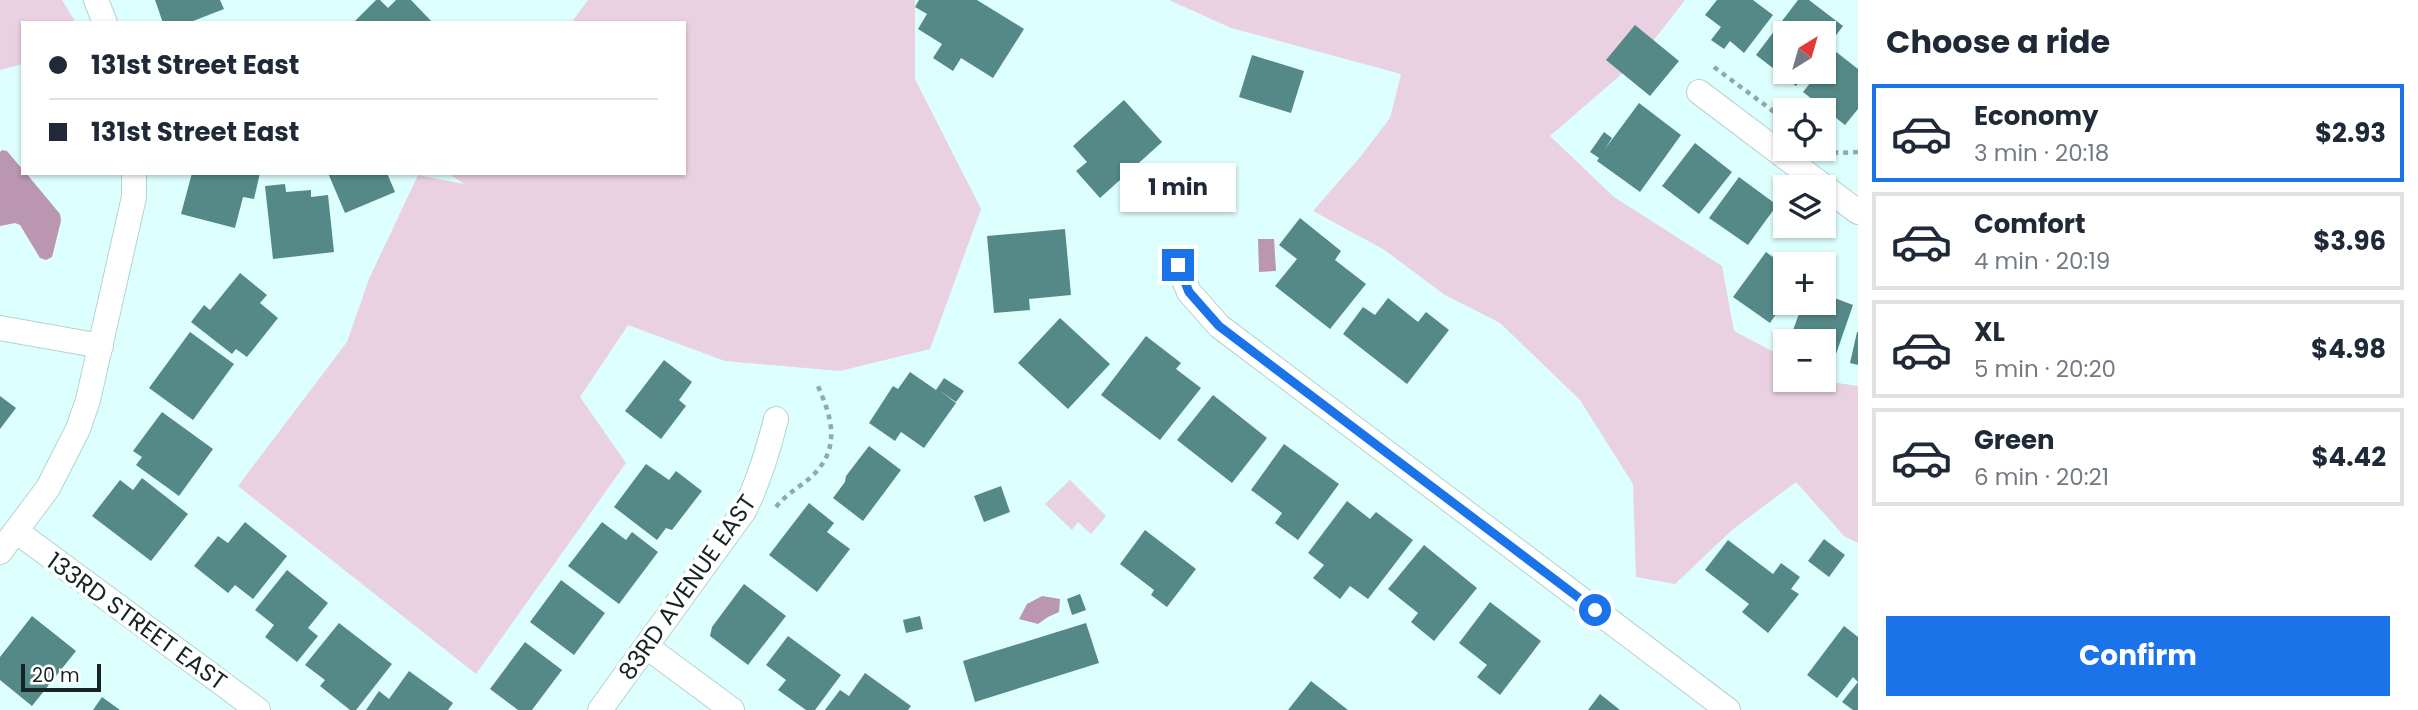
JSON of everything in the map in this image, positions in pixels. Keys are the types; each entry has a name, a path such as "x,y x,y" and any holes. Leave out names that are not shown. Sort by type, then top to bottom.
{"street":[{"path":"96,0 104,21"},
{"path":"1699,92 1858,212"},
{"path":"0,552 48,488 78,429 88,400 134,197 134,175"},
{"path":"1178,265 1189,292 1219,326 1728,710"},
{"path":"0,328 101,346"},
{"name":"83RD AVENUE EAST","path":"600,710 744,511 763,466 776,419"},
{"name":"133RD STREET EAST","path":"16,531 258,710"},
{"path":"647,647 732,710"}],"path":[{"path":"1714,67 1773,111"},
{"path":"1836,151 1858,152"}],"shaded area":[{"path":"0,0 62,0 75,21 21,21 21,65 0,70"},
{"path":"588,0 915,0 915,79 981,209 930,349 840,371 725,361 628,325 580,397 626,463 476,674 238,486 347,342 369,279 418,175 464,184 451,175 686,175 686,21 572,21"},
{"path":"1169,0 1685,0 1639,59 1550,136 1614,197 1722,266 1734,331 1773,352 1773,392 1836,392 1836,383 1858,386 1858,543 1844,536 1796,482 1732,530 1675,584 1636,577 1633,484 1580,400 1500,323 1445,295 1383,249 1313,211 1390,118 1401,74 1231,28"},
{"path":"7,151 21,168 21,175 28,175 60,214 61,221 52,257 46,260 40,258 20,225 15,223 0,226 0,152"},
{"path":"1258,239 1274,239 1276,271 1259,272"},
{"path":"1070,480 1106,516 1091,534 1078,522 1072,530 1045,504"},
{"path":"1042,596 1060,599 1059,612 1038,624 1019,619 1027,604"}],"building":[{"path":"155,0 220,0 224,9 193,21 162,21"},
{"path":"376,0 380,0 388,8 396,0 411,0 431,21 355,21"},
{"path":"919,0 977,0 1024,29 993,78 961,58 953,71 933,58 942,44 918,29 927,14 915,7"},
{"path":"1717,0 1753,0 1773,15 1744,53 1730,41 1724,49 1711,40 1721,27 1705,15"},
{"path":"1798,0 1809,0 1843,26 1836,35 1836,21 1782,21"},
{"path":"1635,25 1679,61 1650,96 1606,60"},
{"path":"1773,33 1773,68 1756,55"},
{"path":"1836,52 1858,69 1858,109 1845,125 1836,118 1836,98 1811,98 1803,92 1809,84 1836,84"},
{"path":"1252,55 1304,71 1291,113 1239,97"},
{"path":"1124,100 1162,142 1100,198 1076,171 1087,162 1073,146"},
{"path":"1639,103 1681,135 1640,192 1597,161 1599,158 1590,152 1604,132 1612,138 1605,149"},
{"path":"1695,143 1732,172 1699,214 1662,186"},
{"path":"191,175 260,175 254,199 243,197 235,228 181,214"},
{"path":"329,175 388,175 395,192 345,213"},
{"path":"1739,177 1773,202 1773,211 1748,245 1709,218"},
{"path":"285,184 286,192 311,190 311,197 328,195 334,252 273,259 265,186"},
{"path":"1300,218 1341,251 1335,260 1366,284 1330,329 1275,286 1297,259 1279,245"},
{"path":"1065,229 1071,295 1029,299 1030,310 994,313 987,236"},
{"path":"1766,252 1773,257 1773,315 1775,315 1770,323 1733,297"},
{"path":"240,273 267,295 260,303 278,318 247,357 236,349 232,354 191,322 204,305 210,310"},
{"path":"1388,298 1418,322 1426,312 1449,330 1407,384 1343,334 1363,307 1375,315"},
{"path":"1836,299 1853,305 1836,354 1836,329 1793,329 1799,315 1836,315"},
{"path":"1060,318 1110,364 1068,409 1018,363"},
{"path":"190,332 234,364 193,420 149,388"},
{"path":"1858,332 1858,365 1850,363"},
{"path":"1146,336 1181,363 1176,369 1201,388 1160,440 1101,395"},
{"path":"664,360 692,382 679,400 686,406 661,439 625,411"},
{"path":"910,372 936,390 944,378 964,391 956,402 940,391 956,403 924,448 901,432 895,441 869,423 893,386 898,389"},
{"path":"1213,395 1267,438 1232,483 1177,440"},
{"path":"0,396 16,408 0,429"},
{"path":"162,412 213,449 179,496 136,465 142,457 133,451"},
{"path":"1284,444 1339,484 1298,540 1275,523 1282,513 1251,490"},
{"path":"869,446 901,470 863,521 833,498"},
{"path":"646,464 669,480 676,471 702,491 672,530 666,528 657,540 614,507"},
{"path":"142,478 188,514 151,561 92,516 120,480 133,490"},
{"path":"1001,486 1010,512 984,522 974,496"},
{"path":"1347,501 1370,519 1376,512 1413,540 1368,599 1350,586 1340,599 1313,578 1324,565 1308,553"},
{"path":"809,503 834,523 827,532 850,549 817,592 769,555"},
{"path":"245,522 287,556 253,599 235,585 228,593 194,566 218,536 228,543"},
{"path":"602,522 626,540 632,532 658,552 619,604 568,566"},
{"path":"1145,530 1196,569 1167,607 1151,595 1154,590 1120,564"},
{"path":"1824,539 1845,555 1829,577 1808,561"},
{"path":"1728,540 1773,574 1781,563 1800,577 1791,589 1799,594 1768,633 1742,612 1749,604 1705,570"},
{"path":"1424,545 1477,588 1434,641 1411,622 1418,613 1388,589"},
{"path":"287,570 328,603 308,628 318,636 297,662 265,637 274,625 255,610"},
{"path":"561,580 605,613 574,655 530,622"},
{"path":"744,584 786,616 748,665 710,636 712,627"},
{"path":"1080,594 1086,610 1072,615 1067,599"},
{"path":"1490,602 1541,641 1500,695 1477,677 1487,665 1459,643"},
{"path":"32,616 76,651 32,706 0,680 0,657"},
{"path":"920,616 923,629 906,633 903,620"},
{"path":"339,623 392,664 356,710 350,710 320,686 325,680 305,665"},
{"path":"1086,623 1099,663 975,702 963,661"},
{"path":"1844,626 1858,637 1858,682 1853,677 1837,698 1807,675"},
{"path":"788,636 841,675 815,710 806,710 778,690 786,680 766,665"},
{"path":"525,642 562,670 532,710 518,710 490,689"},
{"path":"409,671 453,703 448,710 366,710 379,691 389,699"},
{"path":"865,673 911,706 908,710 825,710 840,690 849,696"},
{"path":"1311,681 1348,710 1288,710"},
{"path":"1858,682 1858,710 1853,710 1842,702"},
{"path":"1600,694 1620,710 1588,710"},
{"path":"102,697 120,710 93,710"}],"route":[{"path":"1178,265 1189,292 1219,326 1595,610"}]}
